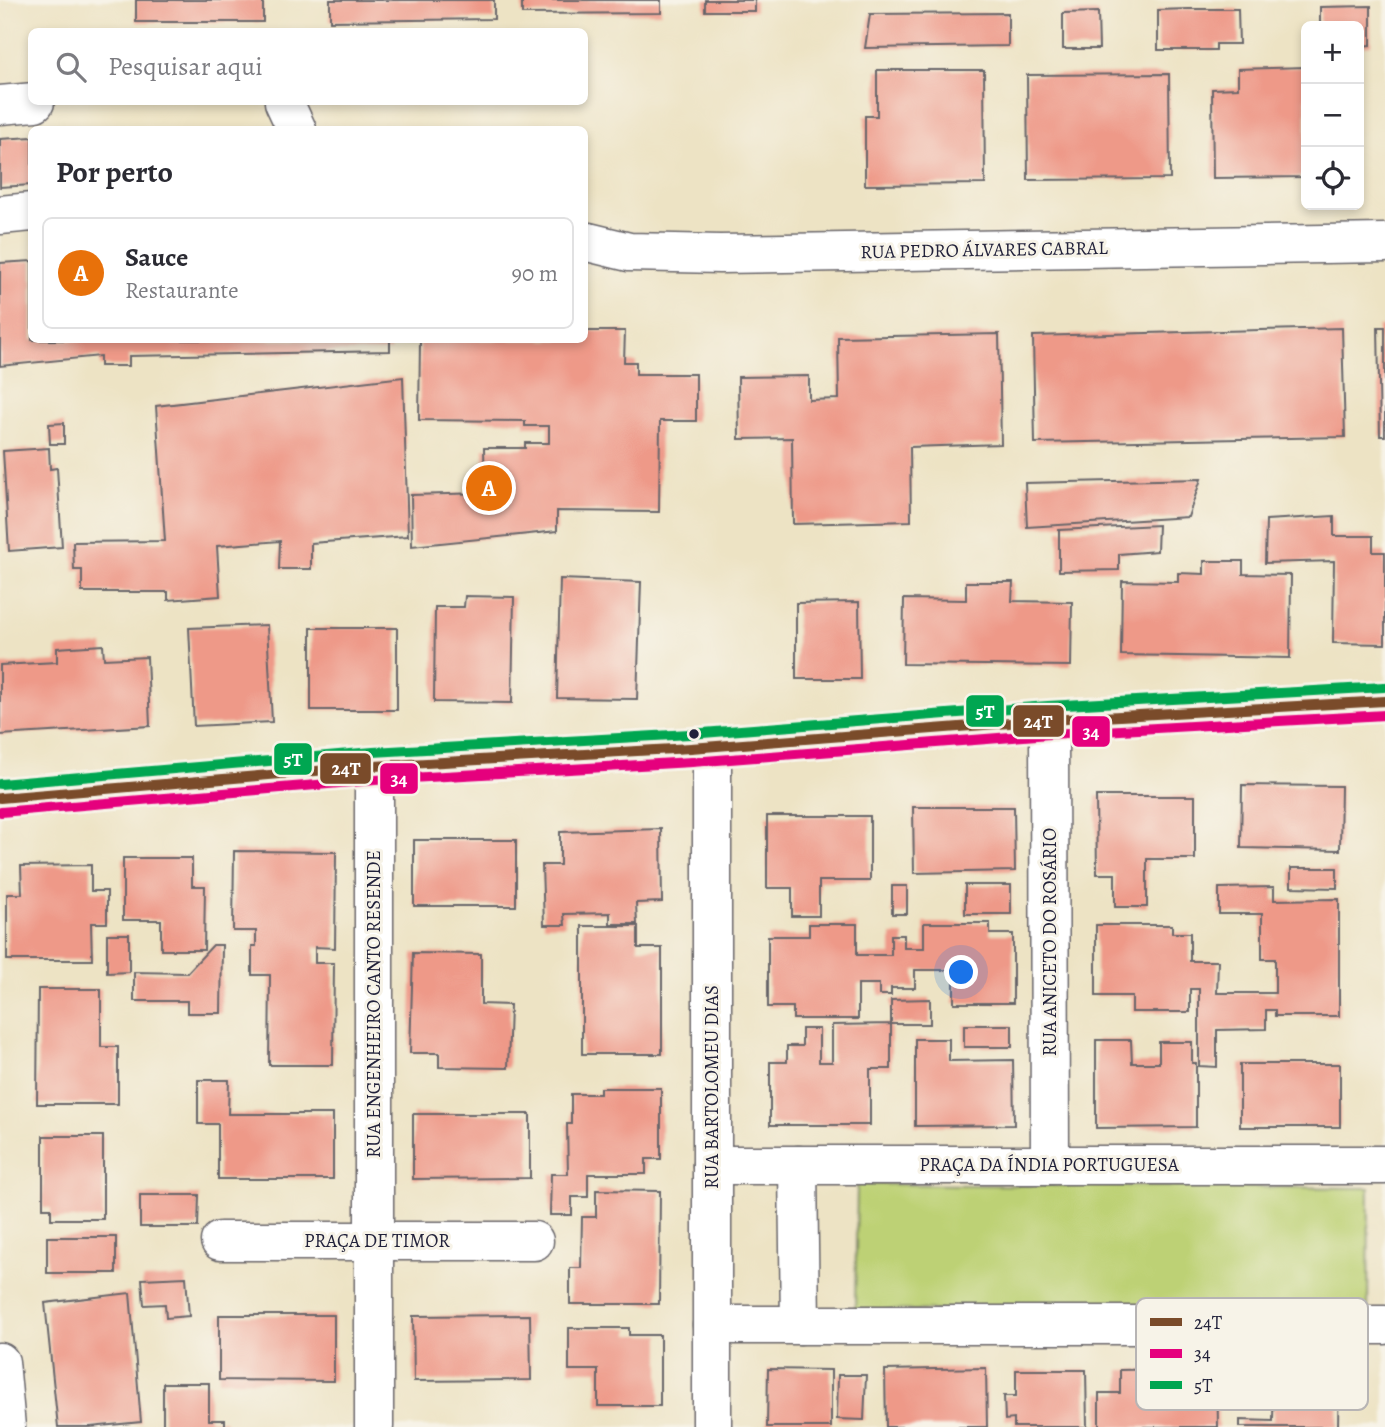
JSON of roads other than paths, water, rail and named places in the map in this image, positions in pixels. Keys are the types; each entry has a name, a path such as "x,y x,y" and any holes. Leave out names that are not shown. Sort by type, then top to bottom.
{"street":[{"path":"0,105 28,103"},
{"path":"285,105 295,126"},
{"path":"0,215 28,212"},
{"name":"RUA PEDRO ÁLVARES CABRAL","path":"588,242 629,252 720,254 1385,243"},
{"path":"0,798 374,766 712,746 1049,720 1385,701"},
{"name":"RUA ANICETO DO ROSÁRIO","path":"1049,720 1050,1165"},
{"name":"RUA BARTOLOMEU DIAS","path":"712,746 712,1427"},
{"name":"RUA ENGENHEIRO CANTO RESENDE","path":"374,766 374,1427"},
{"name":"PRAÇA DA ÍNDIA PORTUGUESA","path":"712,1165 1385,1165"},
{"path":"798,1165 800,1325"},
{"name":"PRAÇA DE TIMOR","path":"220,1241 534,1241"},
{"path":"712,1325 1136,1325"},
{"path":"0,1362 6,1427"}],"place":[{"name":"Sauce","path":"489,488"}]}
